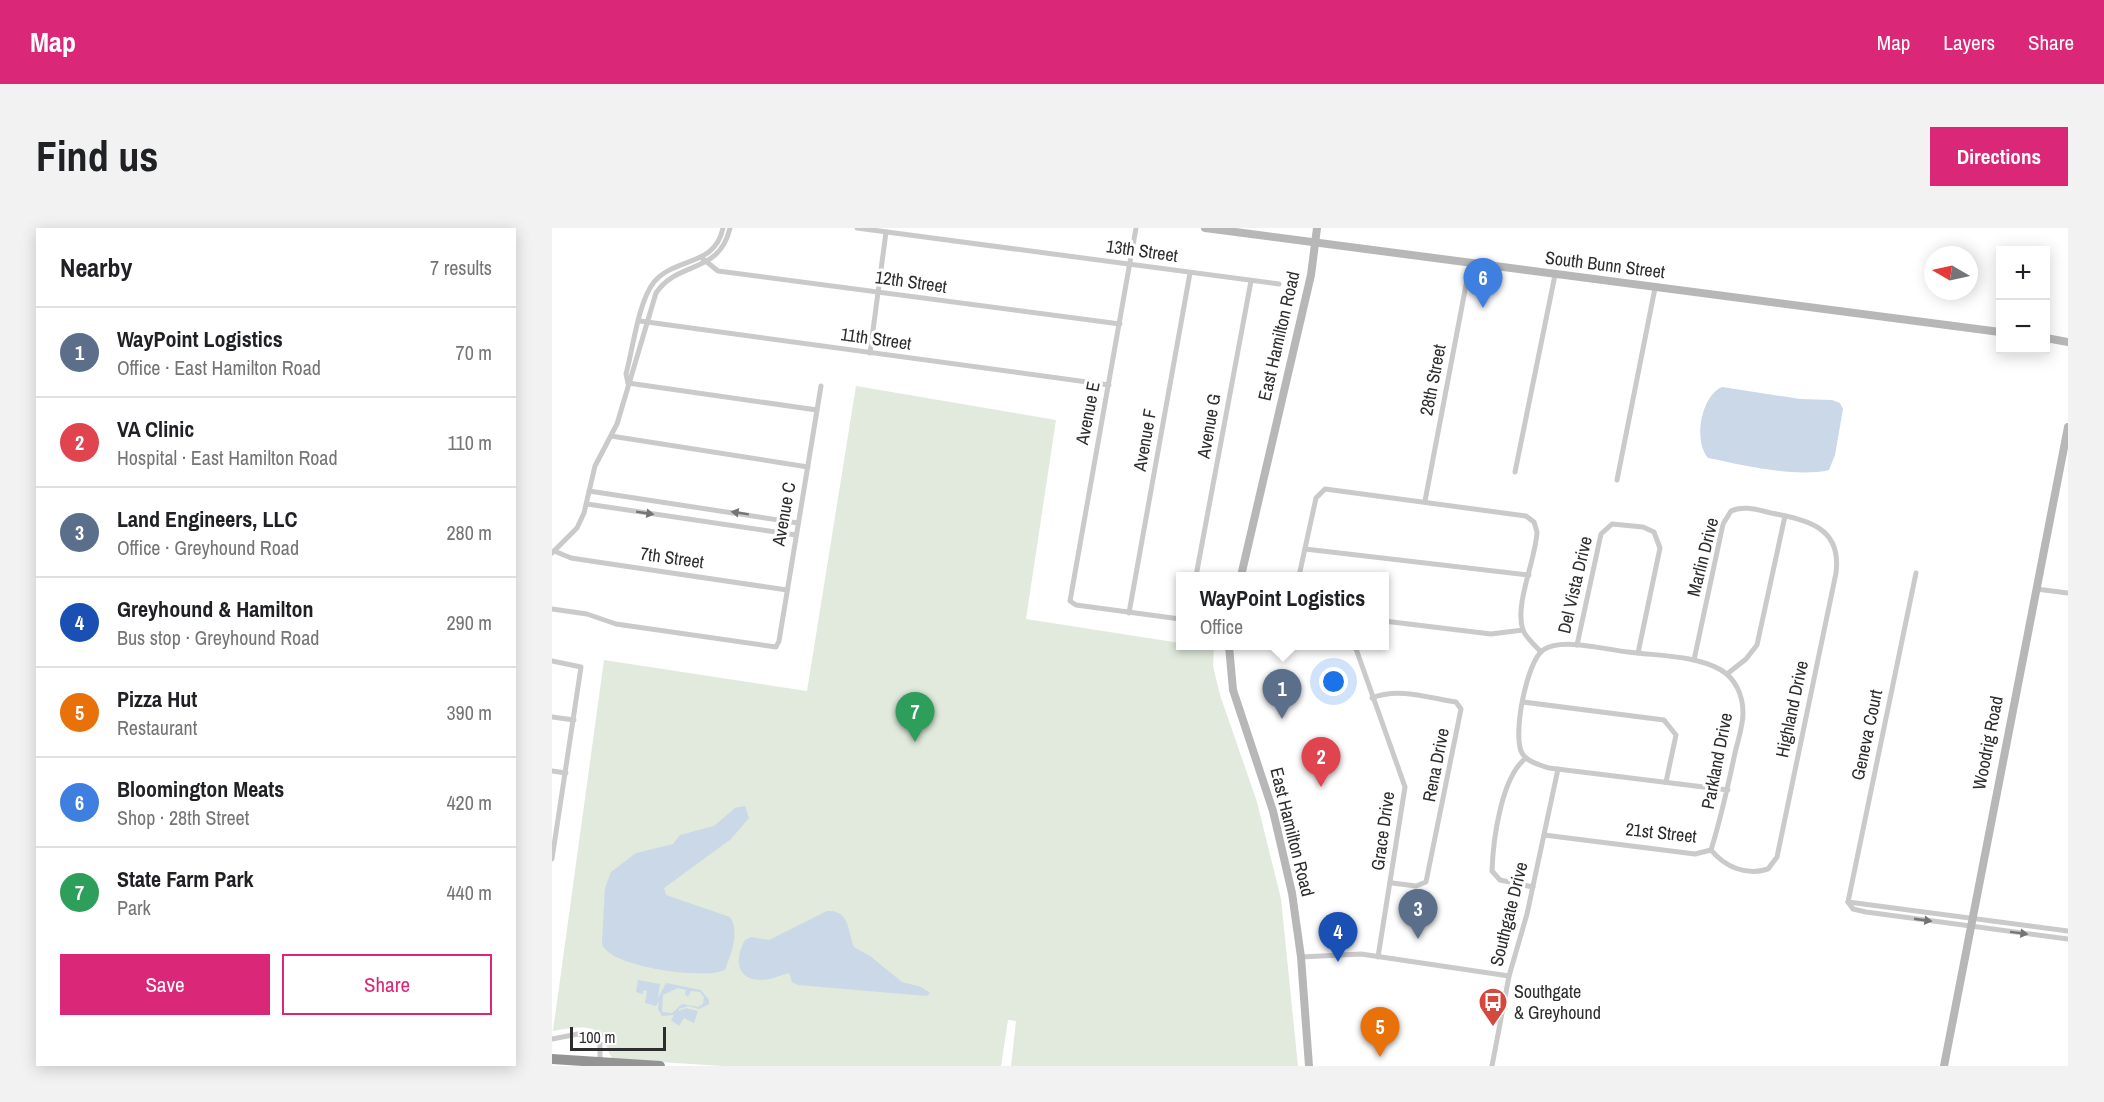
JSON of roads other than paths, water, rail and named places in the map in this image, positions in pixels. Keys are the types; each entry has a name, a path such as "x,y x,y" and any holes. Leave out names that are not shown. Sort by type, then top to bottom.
{"highway":[{"path":"552,1059 600,1064 660,1066"}],"street":[{"path":"704,260 714,248 723,228"},
{"path":"553,552 577,528 587,504 595,466 611,436 628,383 626,374 643,322 649,292 658,277 671,268 704,260 724,246 730,228"},
{"name":"13th Street","path":"857,228 1280,284"},
{"name":"Avenue E","path":"1129,613 1070,602 1136,228"},
{"name":"South Bunn Street","path":"1205,228 1996,331"},
{"name":"East Hamilton Road","path":"1242,572 1317,243 1317,228"},
{"path":"870,352 886,232"},
{"name":"12th Street","path":"704,260 718,271 1120,324"},
{"name":"28th Street","path":"1425,501 1470,264"},
{"name":"Avenue F","path":"1129,613 1191,273"},
{"path":"1515,472 1555,275"},
{"name":"Avenue G","path":"1197,572 1251,281"},
{"path":"1617,480 1655,288"},
{"name":"11th Street","path":"643,322 1109,385"},
{"path":"2050,339 2068,342"},
{"path":"628,383 817,410"},
{"name":"Avenue C","path":"552,609 586,614 616,624 776,647 821,386"},
{"name":"Woodrig Road","path":"1944,1066 2068,427"},
{"path":"611,436 808,467"},
{"path":"1300,572 1316,498 1321,491 1329,488 1516,513 1532,521 1537,537 1523,607 1523,630 1541,652"},
{"path":"590,491 798,523"},
{"path":"587,504 796,535"},
{"name":"Marlin Drive","path":"1694,660 1726,517 1733,510 1742,508 1817,525 1831,540 1836,553"},
{"path":"1728,790 1539,765 1526,758 1518,738 1523,702 1533,662 1541,652 1558,645 1577,645 1694,660 1727,674 1746,659 1757,645 1785,516"},
{"name":"Del Vista Drive","path":"1577,645 1601,534 1612,524 1632,525 1653,532 1660,548 1638,653"},
{"path":"1305,549 1529,575"},
{"name":"7th Street","path":"553,552 571,558 787,590"},
{"name":"Highland Drive","path":"1768,869 1777,857 1780,845 1836,573 1836,553"},
{"name":"Geneva Court","path":"1916,573 1848,902 1857,911 1970,923"},
{"path":"2036,589 2068,593"},
{"path":"1129,613 1176,619"},
{"path":"1389,622 1491,634 1523,630"},
{"name":"East Hamilton Road","path":"1229,650 1233,690 1283,846 1301,957 1309,1066"},
{"name":"Grace Drive","path":"1357,650 1372,698 1401,768 1405,787 1390,869 1392,883 1378,957"},
{"path":"552,661 581,667 552,859"},
{"name":"Parkland Drive","path":"1711,850 1728,790 1743,714 1739,691 1727,674"},
{"name":"Rena Drive","path":"1372,698 1382,694 1399,693 1456,702 1461,709 1426,882 1416,886 1392,883"},
{"path":"1523,702 1664,720 1676,735 1666,782"},
{"path":"552,717 574,720"},
{"path":"1526,758 1509,778 1492,871 1500,880 1533,887"},
{"name":"Southgate Drive","path":"1492,1066 1509,976 1533,887 1558,769"},
{"path":"552,771 566,773"},
{"path":"552,817 560,818"},
{"name":"21st Street","path":"1544,835 1695,854 1711,850 1732,867 1753,872 1768,869"},
{"path":"1970,923 2042,927 2068,931"},
{"path":"1970,923 2068,939"},
{"path":"2041,936 2042,927"},
{"path":"1301,957 1344,954 1378,957 1509,976"},
{"path":"552,1039 578,1034 595,1037 600,1043 600,1064"}],"water":[{"path":"1722,387 1800,399 1832,400 1840,403 1843,409 1835,455 1829,470 1785,472 1708,458 1703,450 1700,430 1704,409 1715,392"},
{"path":"745,806 749,818 731,839 664,888 666,895 730,917 734,936 725,970 698,973 658,969 620,959 608,951 602,943 605,888 611,872 636,853 673,844 680,835 714,826 735,808"},
{"path":"827,911 835,911 844,918 854,947 870,956 902,982 921,987 930,993 927,996 798,985 792,982 789,973 761,980 752,979 742,972 739,960 745,940 751,937 769,940"},
{"path":"638,980 660,984 658,998 666,983 701,990 709,1000 709,1004 699,1009 688,1006 679,1009 679,1011 686,1008 698,1011 694,1023 684,1018 679,1026 671,1020 674,1015 662,1016 658,1009 659,1001 656,1006 645,1003 647,991 643,990 643,994 636,992","holes":["678,988 686,990 685,994 688,997 691,991 700,992 704,997 703,1004 698,1007 682,1004 672,1013 662,1012 663,995"]}],"place":[{"name":"Bloomington Meats","path":"1483,308"},
{"name":"WayPoint Logistics","path":"1282,719"},
{"name":"State Farm Park","path":"915,742"},
{"name":"VA Clinic","path":"1321,787"},
{"name":"Land Engineers, LLC","path":"1418,939"},
{"name":"Greyhound & Hamilton","path":"1338,962"},
{"name":"Southgate & Greyhound","path":"1493,1028"},
{"name":"Pizza Hut","path":"1380,1057"}]}
